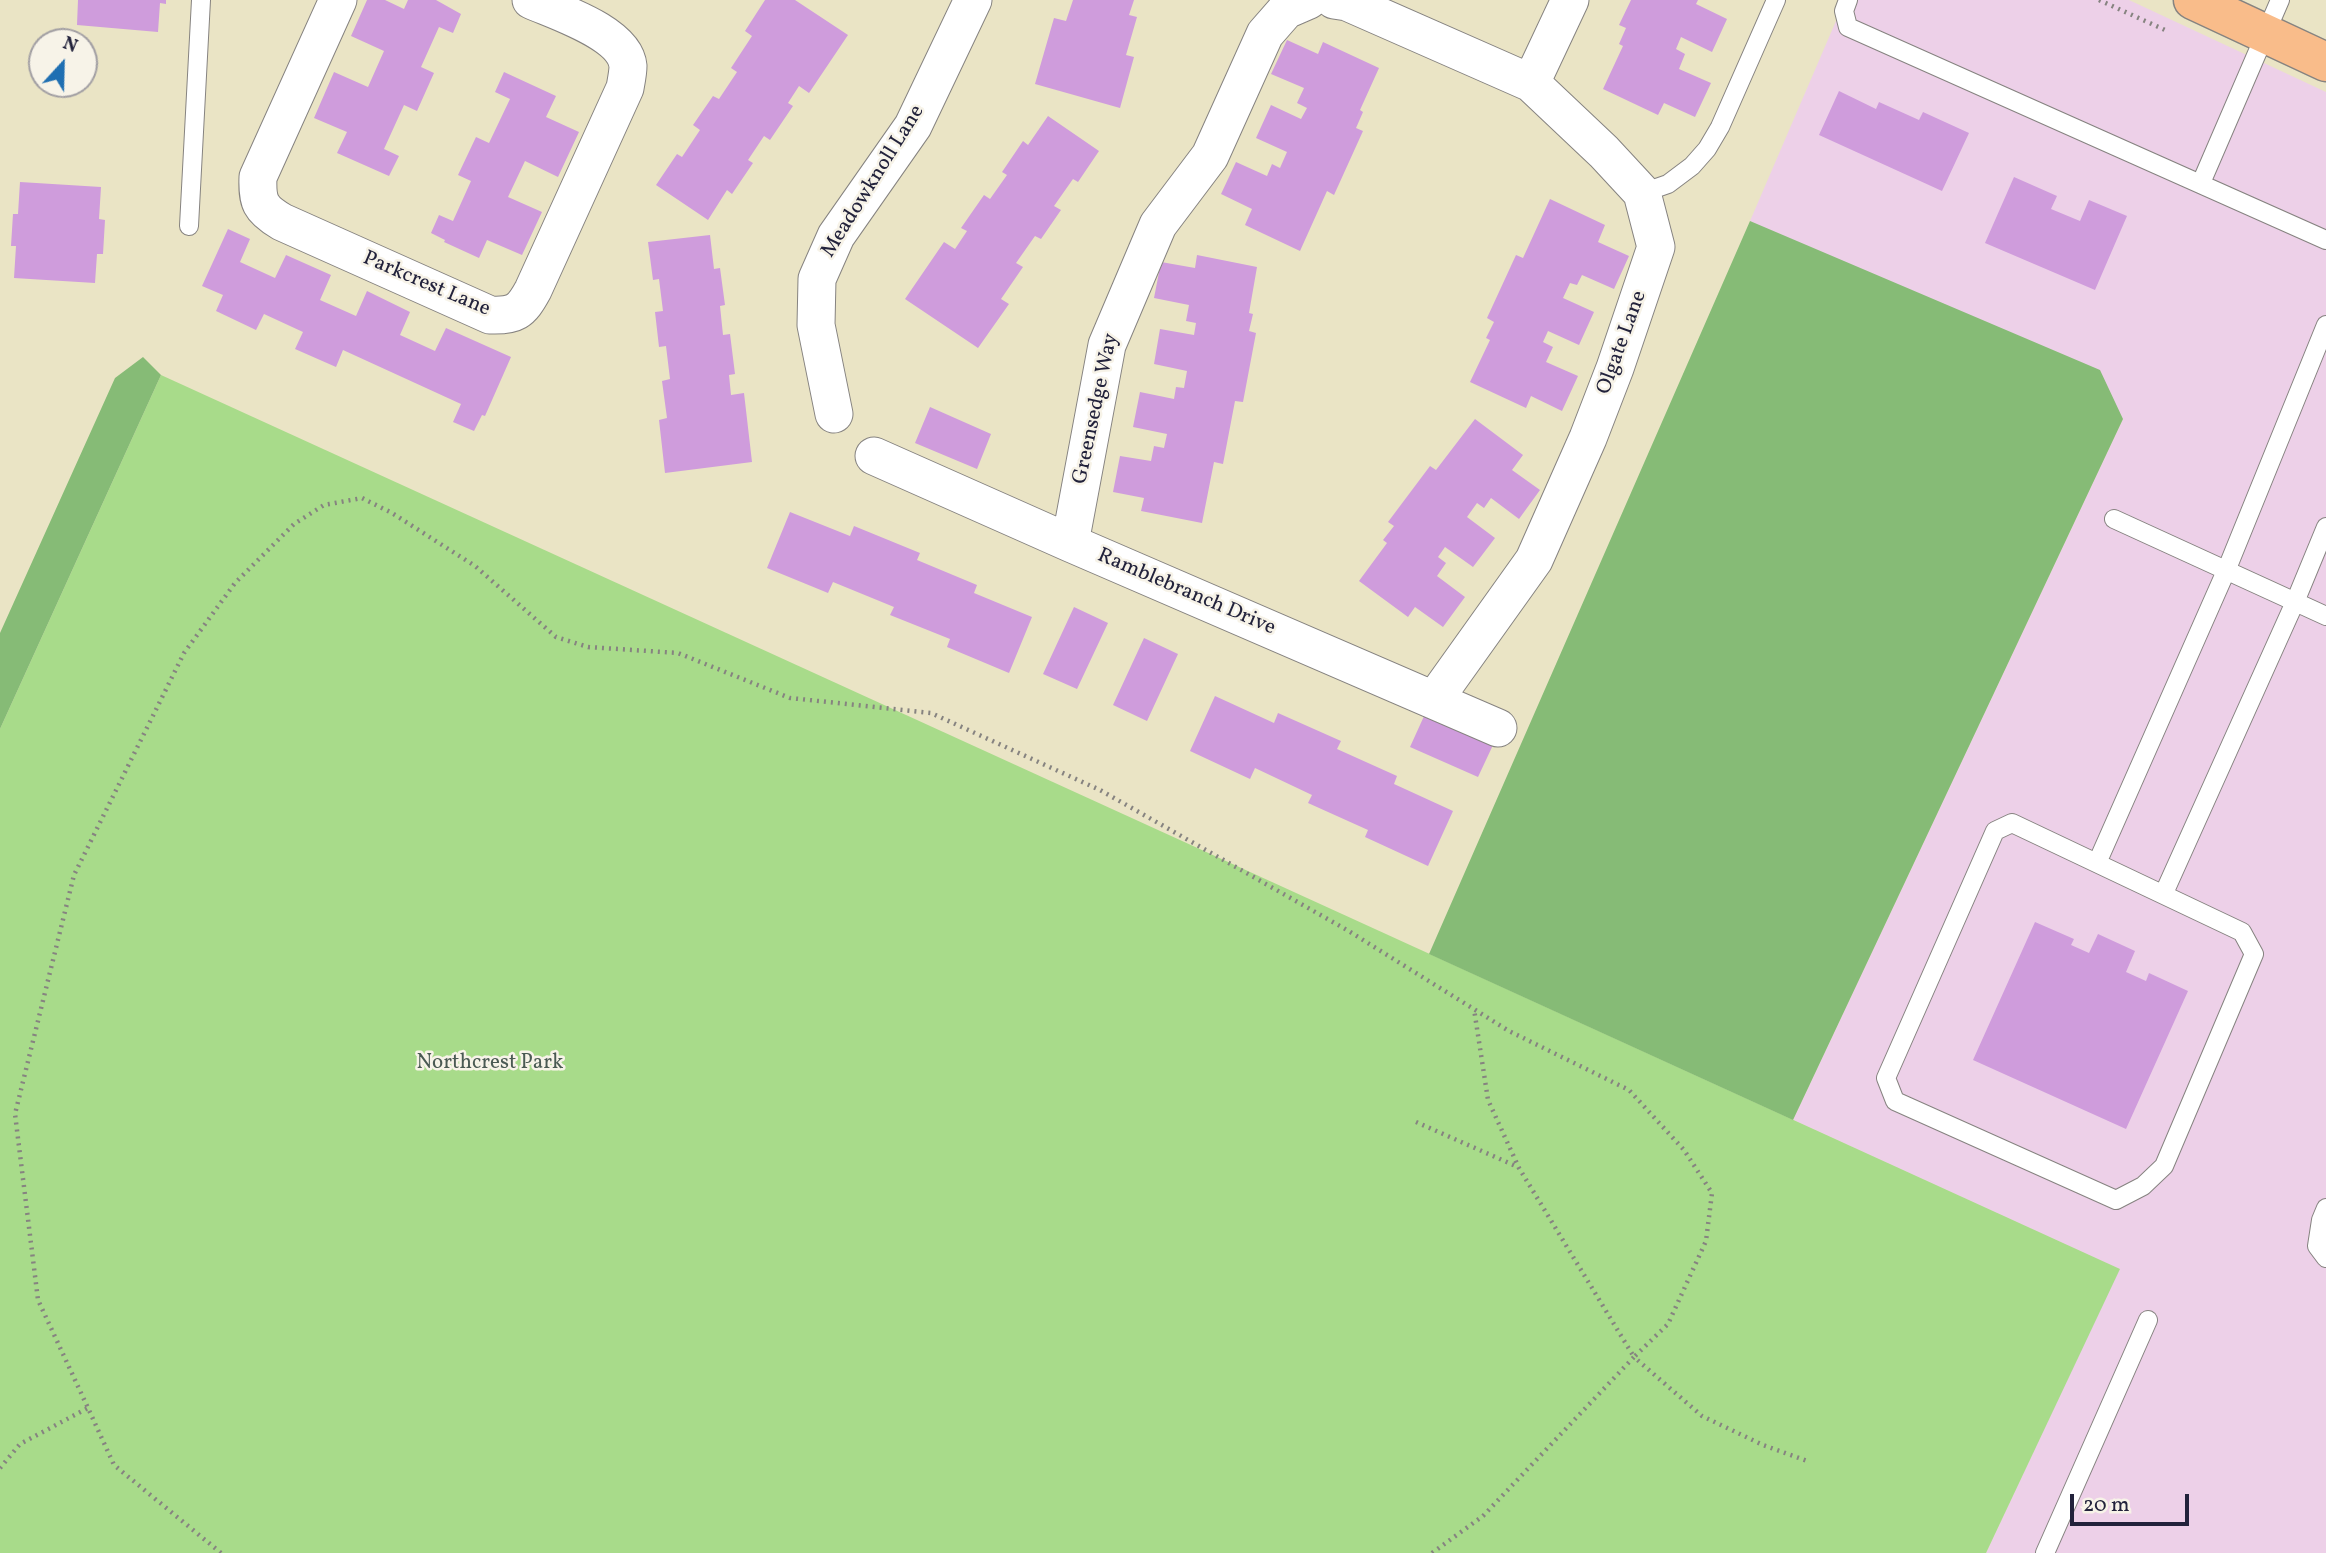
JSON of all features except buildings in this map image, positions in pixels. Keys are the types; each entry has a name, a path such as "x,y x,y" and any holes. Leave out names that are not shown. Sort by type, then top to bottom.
{"main road":[{"path":"2193,0 2273,17 2326,62"}],"street":[{"name":"Parkcrest Lane","path":"338,0 258,177 257,196 266,212 282,222 490,315 508,315 524,306 625,89 628,65 618,44 531,0"},
{"name":"Meadowknoll Lane","path":"834,414 816,326 817,279 836,236 913,126 974,0"},
{"name":"Greensedge Way","path":"1070,543 1107,345 1158,225 1210,156 1265,34 1286,10 1309,0"},
{"path":"1334,0 1347,2 1531,83 1570,0"},
{"name":"Olgate Lane","path":"1434,699 1534,560 1588,438 1656,247 1642,193 1604,152 1531,83"},
{"name":"Ramblebranch Drive","path":"874,456 1498,728"}],"lane":[{"path":"189,226 201,0"},
{"path":"1642,193 1668,184 1692,166 1707,149 1720,127 1776,0"},
{"path":"1849,0 1844,11 1848,27 2326,240"},
{"path":"2201,183 2273,17"},
{"path":"2097,863 2226,570 2326,325"},
{"path":"2114,519 2326,616"},
{"path":"2165,893 2326,527"},
{"path":"2012,823 2165,893 2242,932 2254,954 2164,1166 2143,1186 2116,1200 1895,1101 1886,1079 1995,831 2012,823"},
{"path":"2326,1208 2320,1220 2317,1245 2326,1258"},
{"path":"2045,1553 2148,1320"}],"path":[{"path":"221,1553 114,1465 38,1300 15,1114 74,875 184,653 235,583 294,524 324,505 362,498 392,513 475,566 556,637 588,647 678,653 790,698 931,713 1100,790 1347,930 1509,1031 1629,1090 1684,1150 1712,1193 1706,1241 1668,1324 1483,1516 1432,1553"},
{"path":"1474,1009 1488,1100 1519,1168 1634,1357 1702,1416 1763,1445 1810,1462"},
{"path":"1416,1122 1519,1168"},
{"path":"0,1468 20,1444 88,1408"}],"shaded area":[{"path":"1845,0 2129,0 2326,92 2326,1553 1986,1553 2119,1269 1793,1120 2123,419 1750,221"}],"green space":[{"path":"1750,221 2100,370 2123,419 1793,1120 1429,954"},
{"path":"143,357 161,375 0,729 0,633 115,378"},
{"name":"Northcrest Park","path":"161,375 2120,1269 1986,1553 0,1553 0,729"}]}
